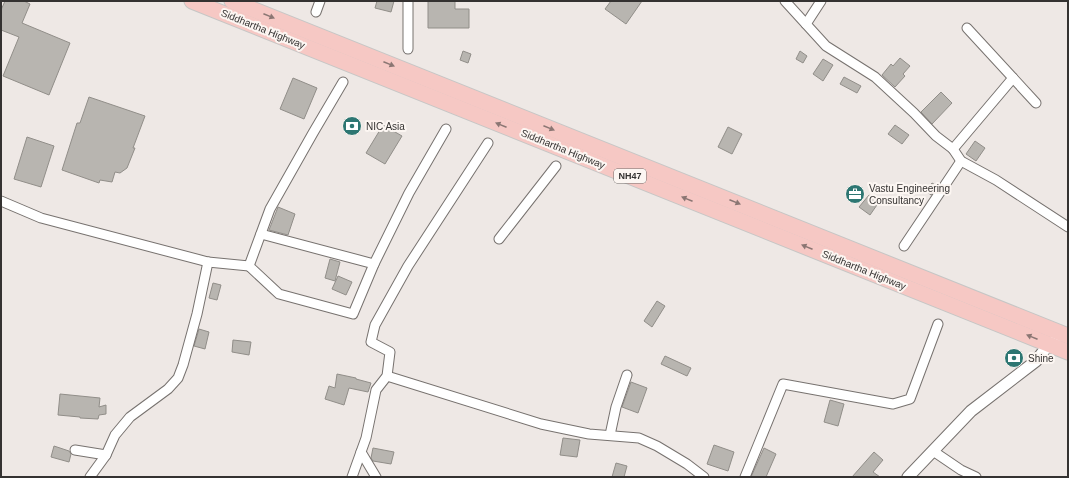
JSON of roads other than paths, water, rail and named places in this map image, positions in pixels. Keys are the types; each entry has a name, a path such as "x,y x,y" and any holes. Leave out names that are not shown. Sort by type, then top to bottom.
{"highway":[{"name":"Siddhartha Highway","path":"192,1 1068,352"},
{"name":"Siddhartha Highway","path":"232,1 1067,334"}],"street":[{"path":"316,12 320,1"},
{"path":"408,1 408,48"},
{"path":"785,1 826,46 874,77 914,113 936,136 953,149 961,161 996,180 1068,227"},
{"path":"806,24 821,1"},
{"path":"967,28 1036,103"},
{"path":"953,149 1013,78"},
{"path":"249,266 270,209 343,82"},
{"path":"1,201 41,218 208,262 249,266 279,294 353,314 374,264 409,193 446,129"},
{"path":"352,477 366,438 376,390 387,376 390,352 371,342 375,325 408,266 488,143"},
{"path":"904,246 961,161"},
{"path":"499,239 556,166"},
{"path":"261,234 374,264"},
{"path":"90,477 106,455 115,435 130,417 168,389 178,378 183,366 195,322 208,262"},
{"path":"745,477 783,384 893,404 910,399 938,324"},
{"path":"908,477 971,411 1036,361 1049,344 1067,334"},
{"path":"610,435 616,407 627,375"},
{"path":"387,376 541,424 589,434 639,438 657,446 688,464 704,477"},
{"path":"75,450 106,455"},
{"path":"932,451 961,470 976,477"},
{"path":"361,452 376,477"}],"place":[{"name":"NIC Asia","path":"352,126"},
{"name":"Vastu Engineering Consultancy","path":"855,194"},
{"name":"Shine","path":"1014,358"}]}
